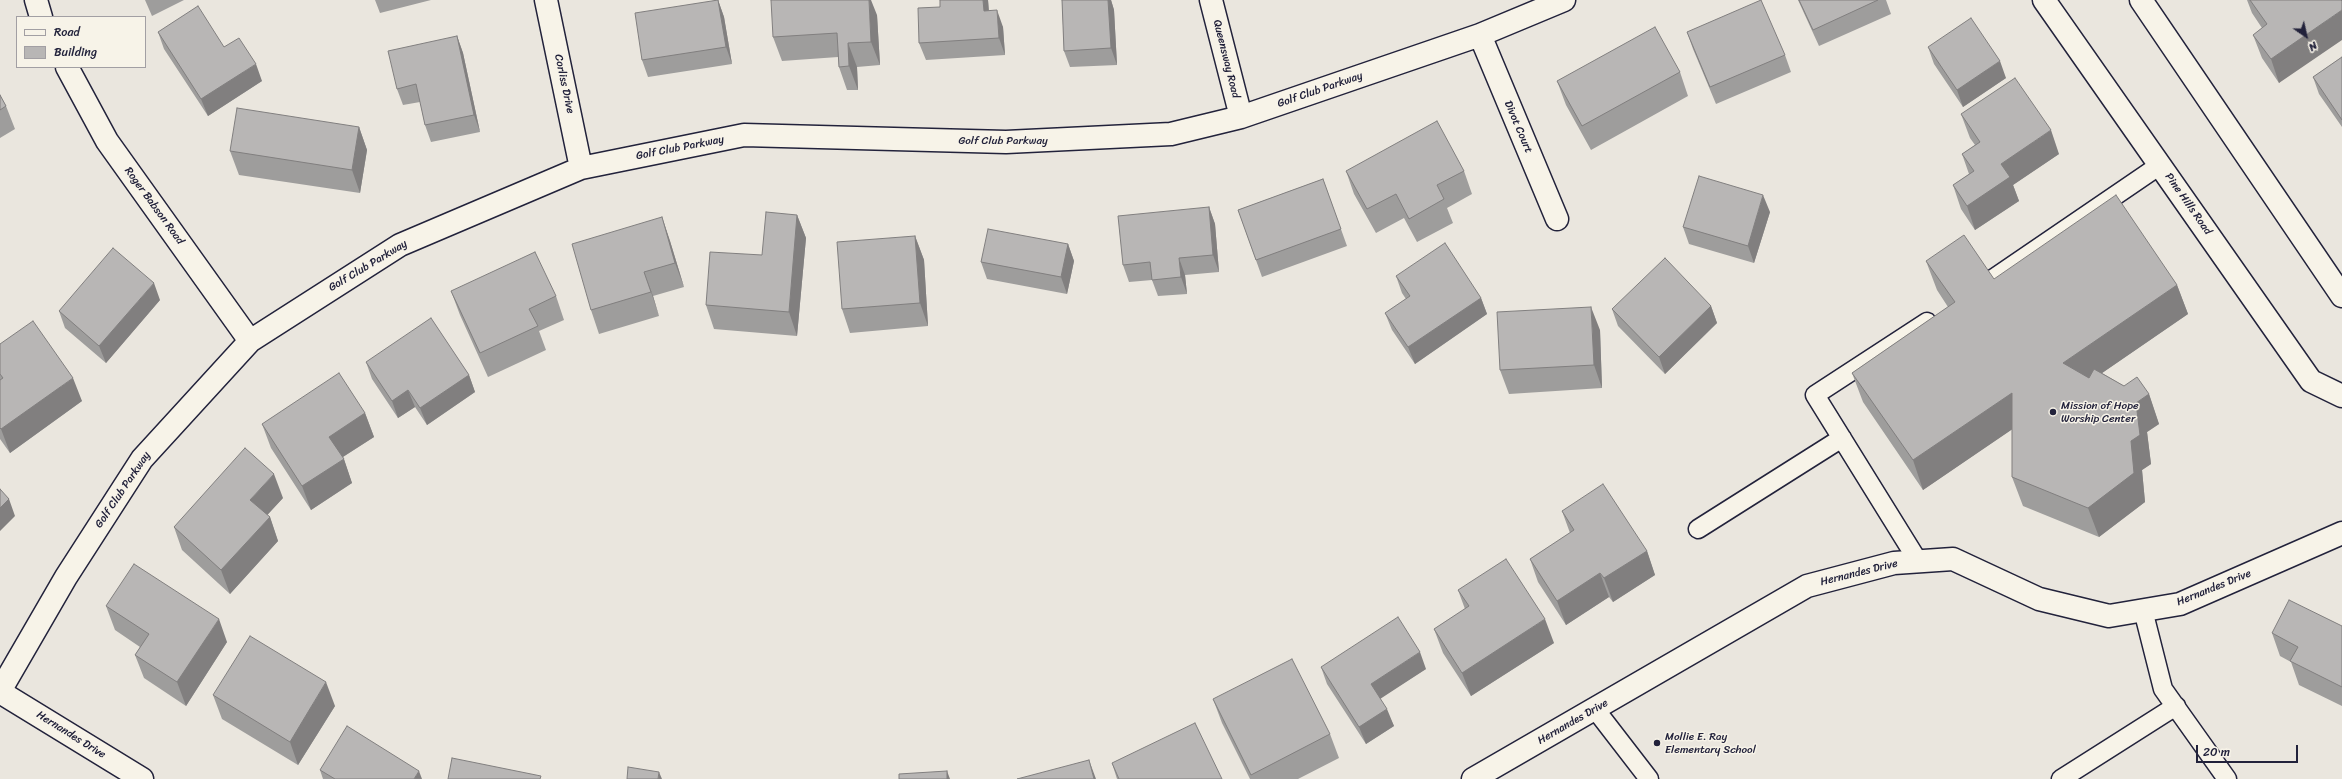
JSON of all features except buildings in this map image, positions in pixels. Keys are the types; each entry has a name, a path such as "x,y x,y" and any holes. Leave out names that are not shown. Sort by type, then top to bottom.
{"street":[{"path":"36,0 41,16"},
{"name":"Corliss Drive","path":"546,0 581,168"},
{"name":"Queensway Road","path":"1211,0 1241,117"},
{"name":"Golf Club Parkway","path":"0,692 66,577 142,459 250,340 400,245 581,168 744,135 1006,142 1171,134 1241,117 1480,35 1564,0"},
{"name":"Pine Hills Road","path":"2044,0 2311,381 2342,396"},
{"path":"2141,0 2342,296"},
{"name":"Divot Court","path":"1480,35 1557,219"},
{"name":"Roger Babson Road","path":"68,68 107,141 250,340"},
{"name":"Hernandes Drive","path":"1473,779 1807,586 1894,563 1953,559 2039,598 2109,616 2180,604 2342,533"},
{"name":"Hernandes Drive","path":"0,692 142,779"}],"lane":[{"path":"1987,283 2160,165"},
{"path":"1918,561 1815,395 1943,312"},
{"path":"1698,529 1842,438"},
{"path":"2143,610 2163,688 2227,779"},
{"path":"2061,779 2176,706"},
{"path":"1595,709 1649,779"}],"place":[{"name":"Mission of Hope Worship Center","path":"2053,412"},
{"name":"Mollie E. Ray Elementary School","path":"1657,743"}]}
